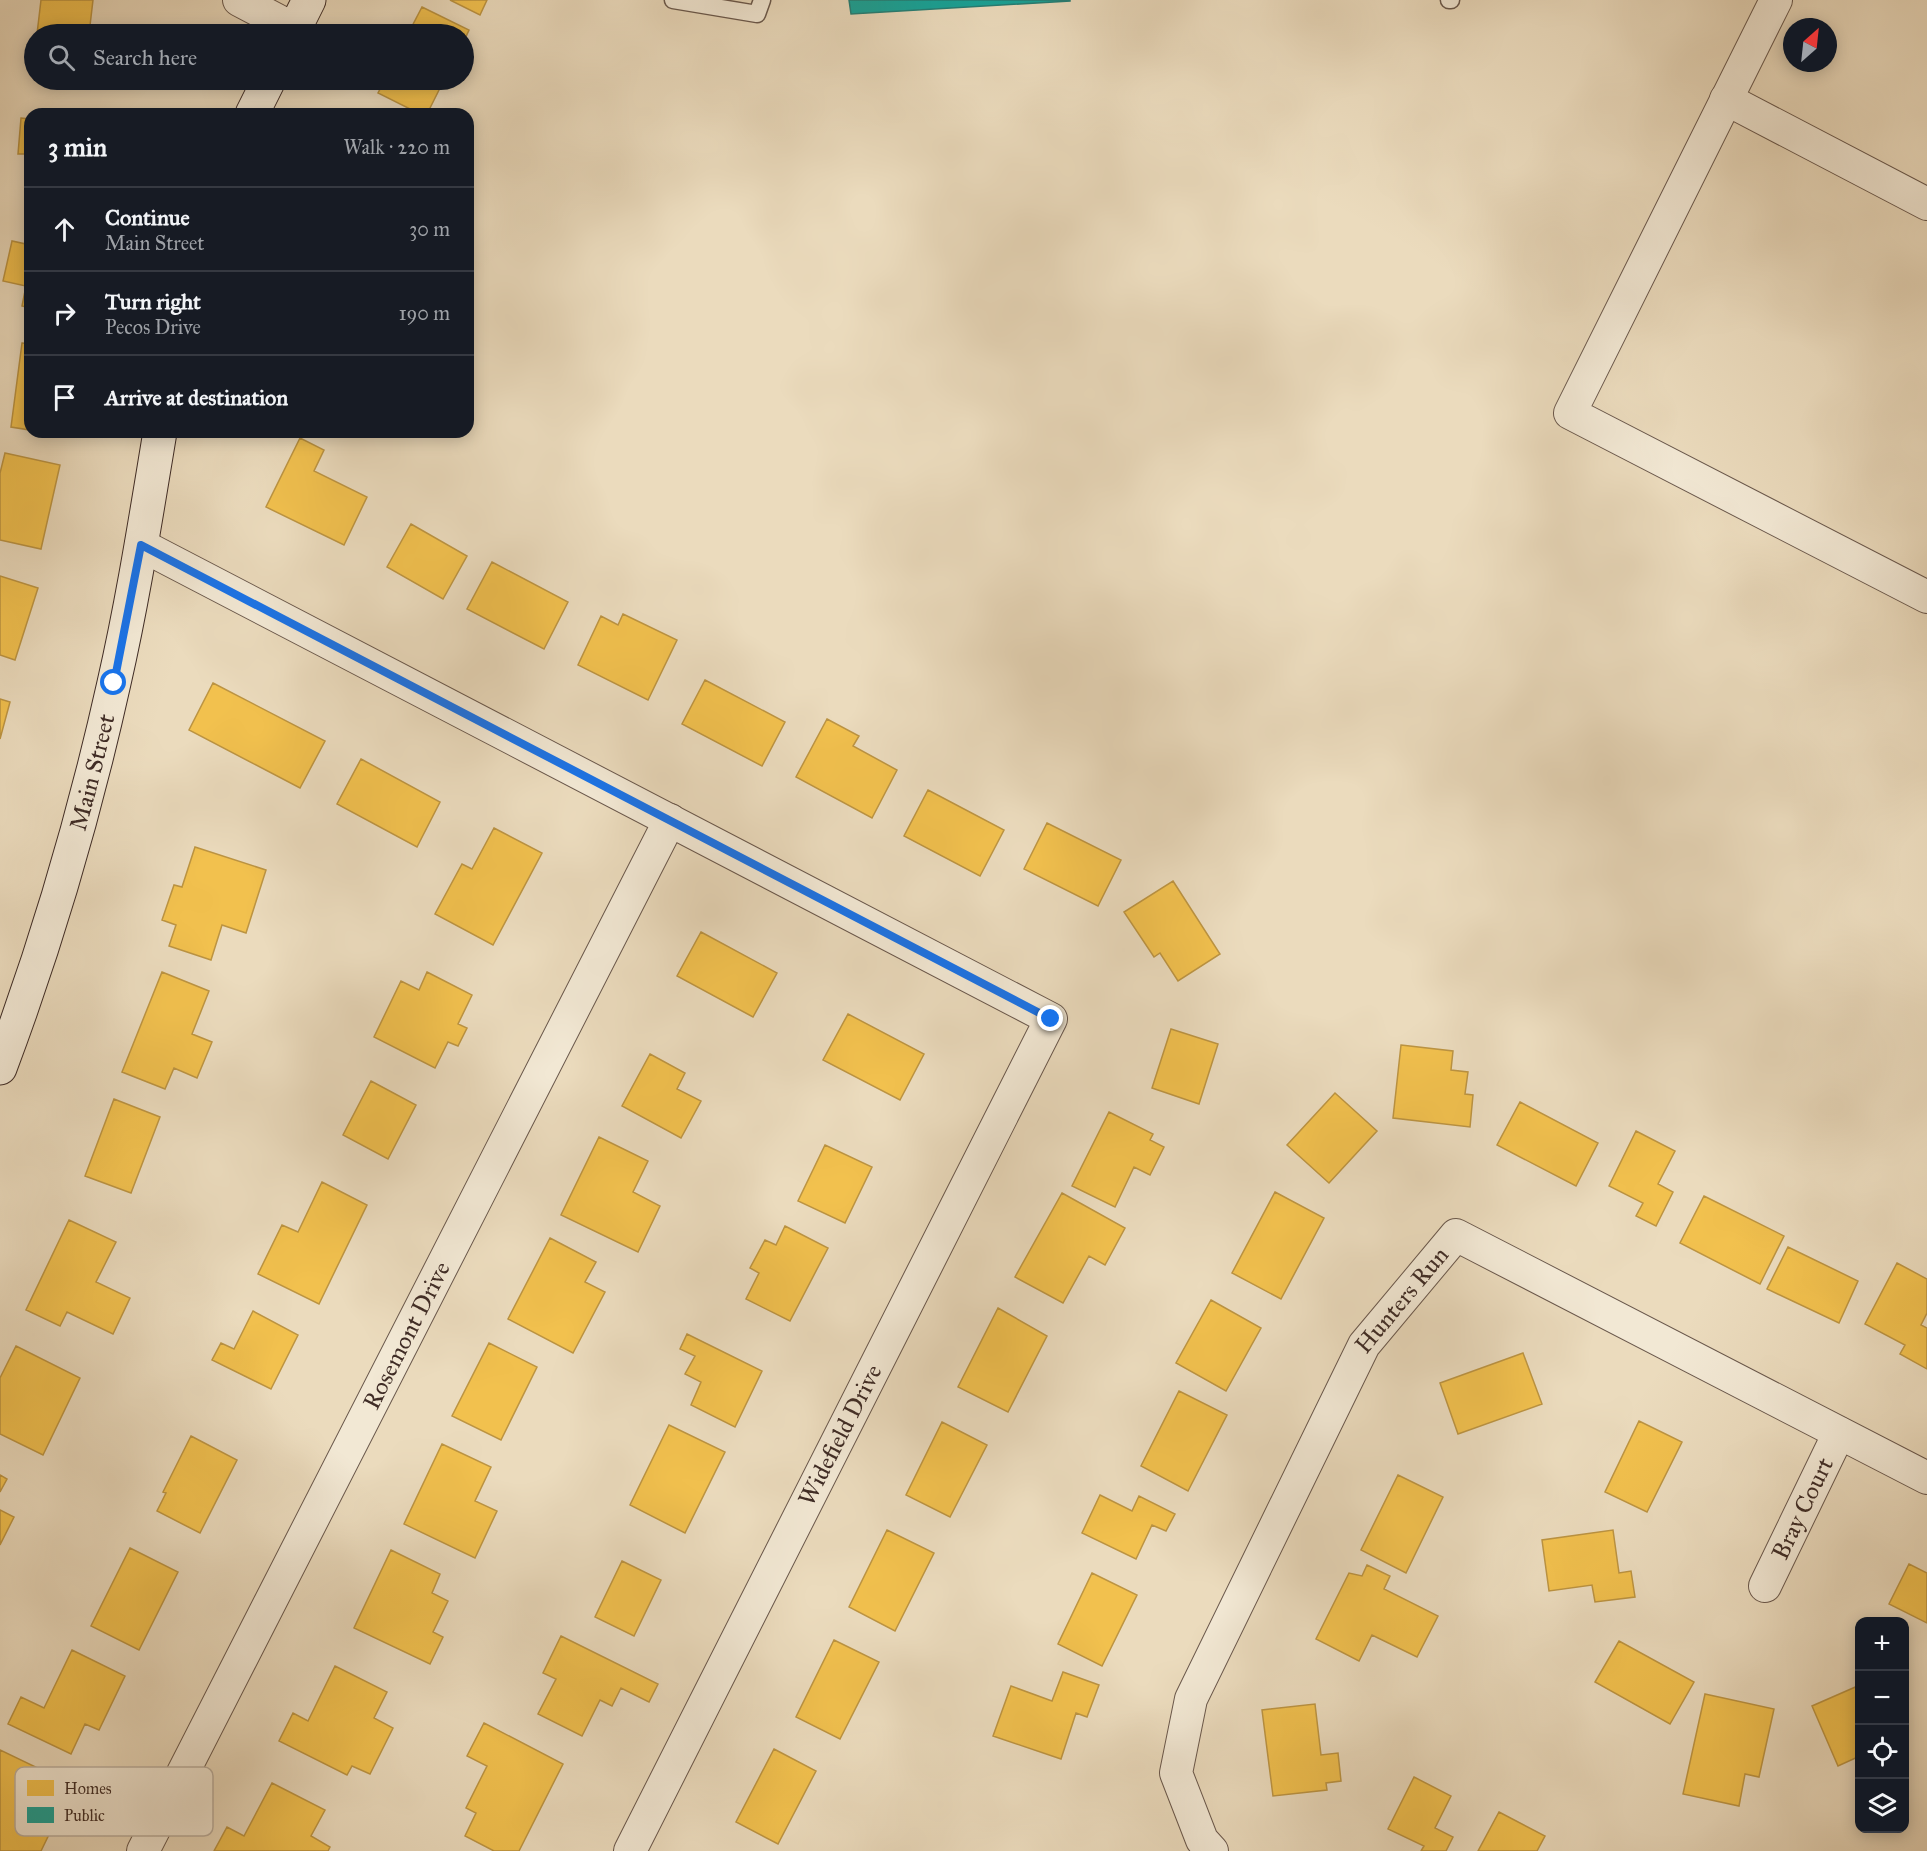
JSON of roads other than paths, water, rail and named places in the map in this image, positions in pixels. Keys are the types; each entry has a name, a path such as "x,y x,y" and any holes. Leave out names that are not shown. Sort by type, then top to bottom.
{"main road":[{"path":"297,24 309,0"},
{"path":"255,108 264,90"},
{"name":"Main Street","path":"0,1068 39,955 81,815 114,683 159,438"}],"street":[{"path":"239,0 280,24"},
{"path":"1776,0 1570,412 1927,597"},
{"path":"1726,99 1927,204"},
{"path":"141,545 669,820"},
{"name":"Widefield Drive","path":"630,1851 1051,1019 669,820"},
{"name":"Rosemont Drive","path":"186,1767 669,820"},
{"name":"Hunters Run","path":"1212,1851 1202,1840 1176,1773 1191,1699 1364,1345 1455,1235 1927,1478"},
{"name":"Bray Court","path":"1765,1586 1839,1432"},
{"name":"Rosemont Drive","path":"143,1851 151,1836"}],"lane":[{"path":"673,0 757,15 762,0"}]}
